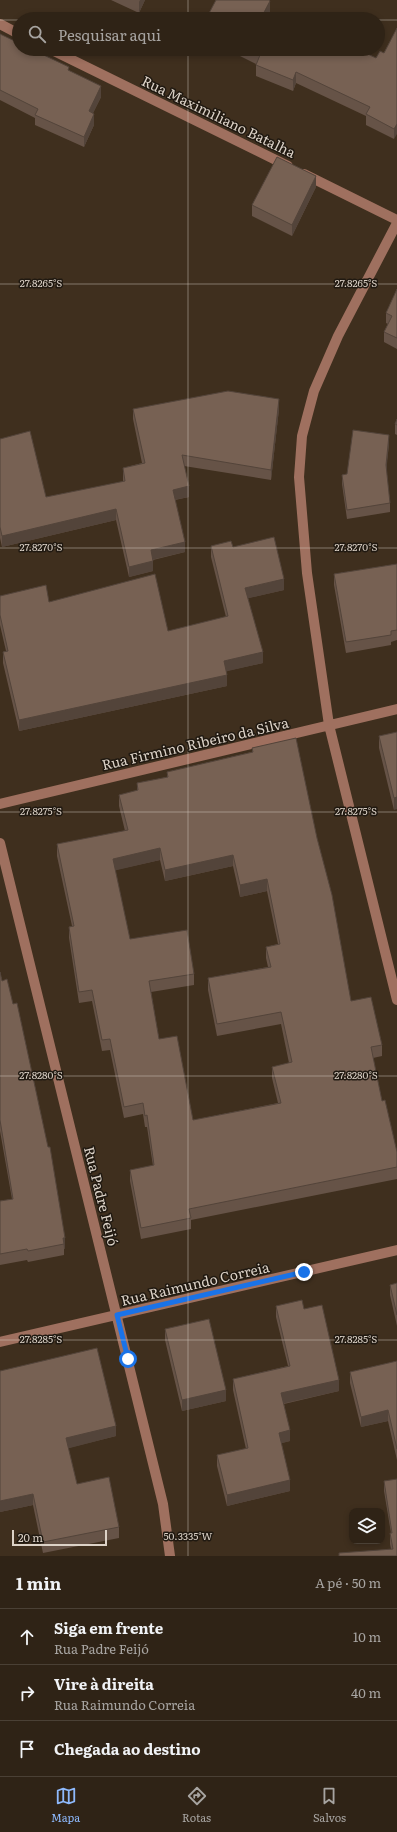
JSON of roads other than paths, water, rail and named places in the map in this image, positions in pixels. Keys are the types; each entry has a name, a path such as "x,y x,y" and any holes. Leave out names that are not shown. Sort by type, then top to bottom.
{"street":[{"path":"0,24 12,30"},
{"name":"Rua Maximiliano Batalha","path":"64,56 397,221"},
{"path":"397,221 338,336 314,391 302,436 299,477 307,573 329,725 397,1000"},
{"name":"Rua Firmino Ribeiro da Silva","path":"0,804 397,709"},
{"name":"Rua Padre Feijó","path":"0,843 163,1504 170,1556"},
{"name":"Rua Raimundo Correia","path":"0,1342 397,1250"}]}
